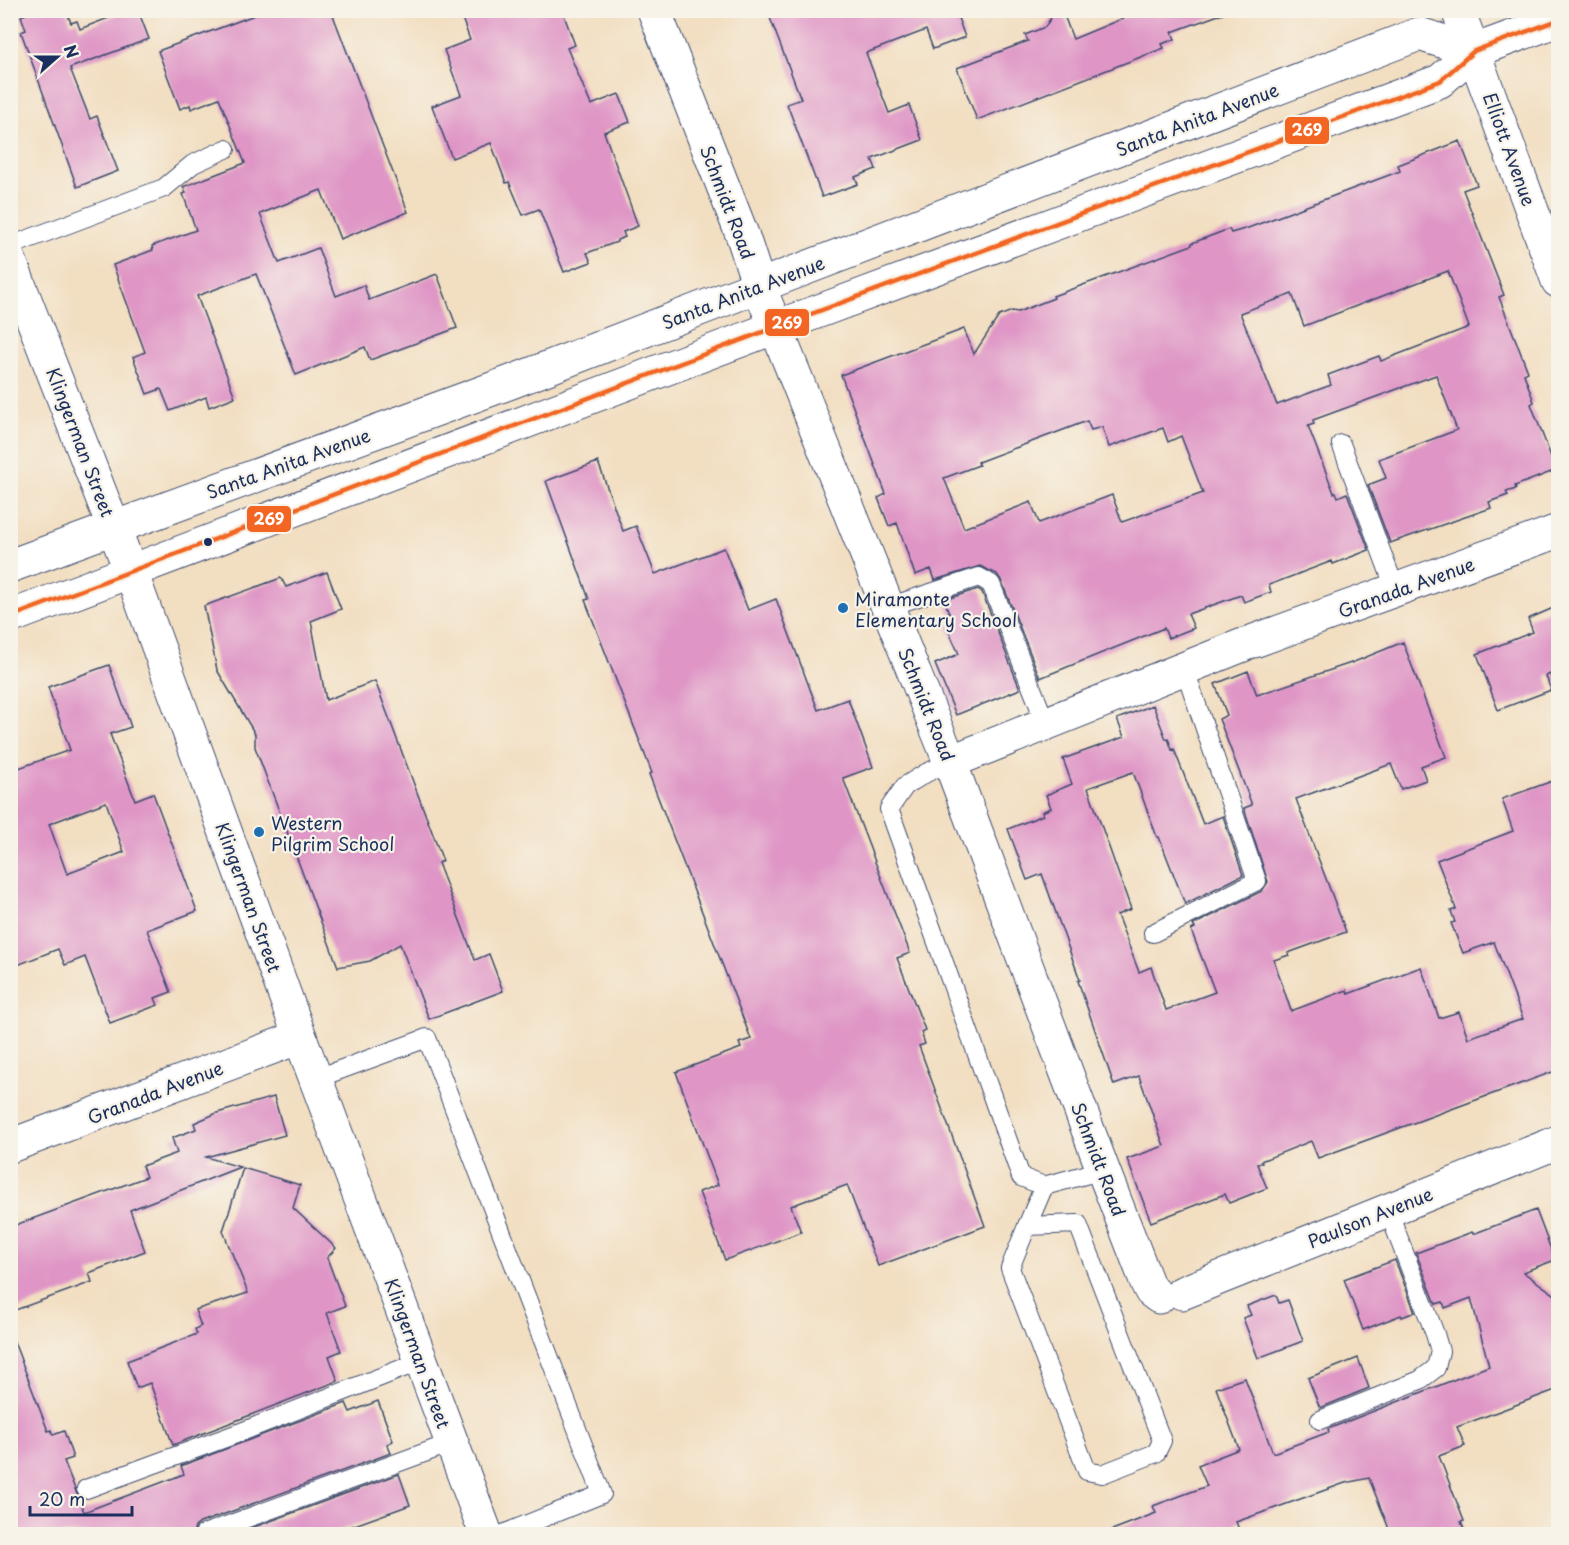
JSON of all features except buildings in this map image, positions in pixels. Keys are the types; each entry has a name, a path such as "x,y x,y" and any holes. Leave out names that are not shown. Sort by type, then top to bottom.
{"street":[{"name":"Schmidt Road","path":"654,10 759,285 950,762 1103,1170 1151,1291 1171,1295"},
{"name":"Elliott Avenue","path":"1458,10 1558,281"},
{"path":"10,617 776,327 1440,81 1474,51 1558,20"},
{"name":"Santa Anita Avenue","path":"10,566 500,386 1419,34 1474,51"},
{"name":"Klingerman Street","path":"10,261 17,297 114,527 315,1079 486,1534"},
{"name":"Granada Avenue","path":"950,762 1184,667 1558,531"},
{"name":"Granada Avenue","path":"10,1146 300,1037"},
{"name":"Paulson Avenue","path":"1171,1295 1558,1142"}],"lane":[{"path":"10,246 164,188 193,164 226,149"},
{"path":"1341,444 1396,591"},
{"path":"888,607 979,577 991,584 1046,724"},
{"path":"1153,933 1257,881 1184,667"},
{"path":"950,762 905,786 889,809 1021,1177 1044,1186 1103,1170"},
{"path":"315,1079 427,1038 602,1494 503,1534"},
{"path":"1028,1226 1078,1224 1162,1441 1156,1454 1102,1474 1087,1471 1010,1268 1044,1186"},
{"path":"1320,1419 1420,1380 1436,1368 1440,1351 1435,1334 1388,1210"},
{"path":"86,1489 236,1434 421,1361"},
{"path":"204,1534 452,1443"}],"transit line":[{"name":"269","path":"10,617 776,327 1440,81 1474,51 1558,20"}],"place":[{"name":"Miramonte Elementary School","path":"843,608"},
{"name":"Western Pilgrim School","path":"259,832"}]}
